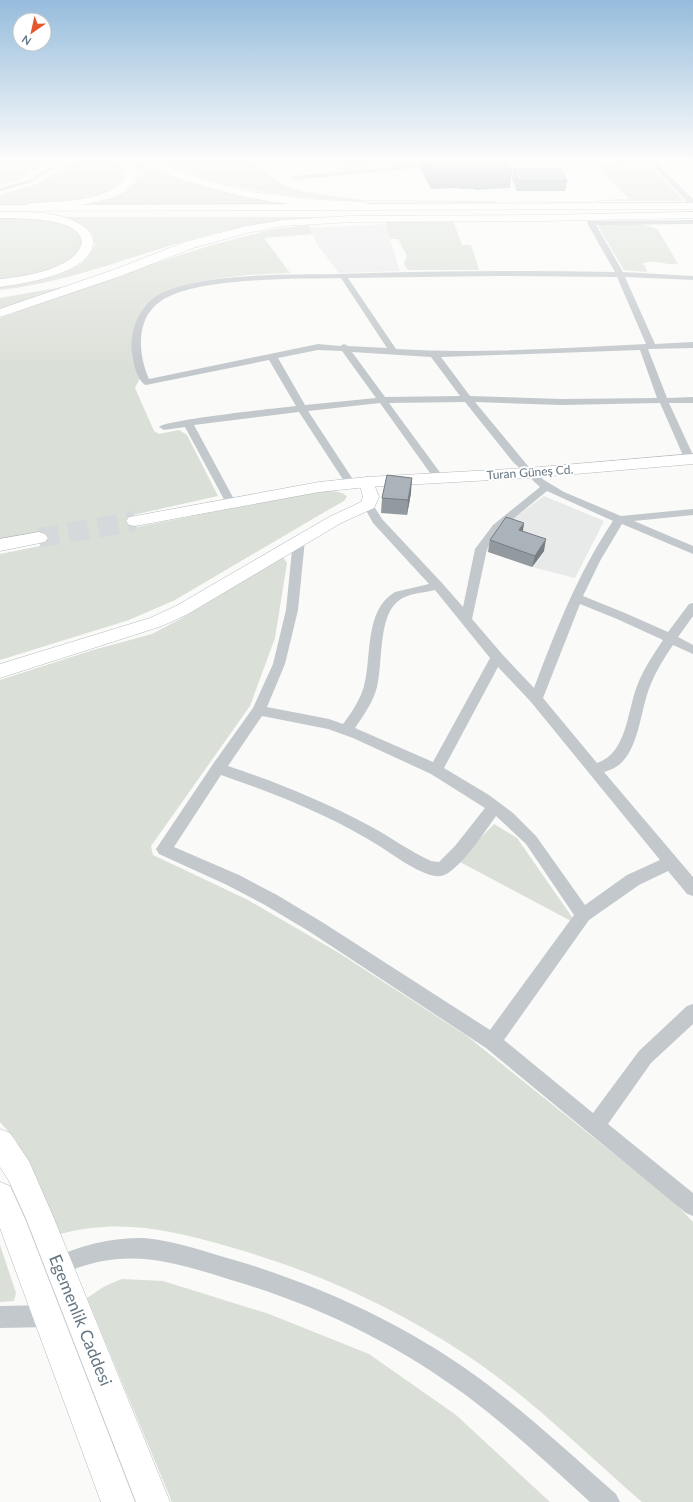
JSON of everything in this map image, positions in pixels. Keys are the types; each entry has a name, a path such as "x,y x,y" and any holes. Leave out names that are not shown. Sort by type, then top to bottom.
{"main road":[{"path":"0,283 20,281 54,272 78,259 84,253 88,241 82,231"},
{"path":"0,313 117,273 189,245 242,231"},
{"path":"0,293 39,287 87,276 156,257"},
{"name":"Turan Güneş Cd.","path":"135,521 319,487 359,483 528,473 691,459"},
{"path":"0,671 156,622 182,610 299,540 335,520 368,505 371,497 359,483"},
{"path":"0,545 39,538"},
{"name":"Egemenlik Caddesi","path":"0,1143 19,1171 59,1265 153,1502"},
{"name":"Egemenlik Caddesi","path":"0,1196 16,1231 118,1502"}],"street":[{"path":"596,231 620,274 648,347 663,400 691,459"},
{"path":"693,278 620,274 342,276 268,278 194,286 172,292 157,299 143,316 138,328 136,346 138,360 146,382 318,347 392,350 434,354 498,353 693,345"},
{"path":"342,276 392,350"},
{"path":"344,348 409,434 439,478"},
{"path":"434,354 466,399 528,473 546,487 693,550"},
{"path":"272,356 302,409 359,483"},
{"path":"164,427 382,400 466,399 561,402 693,400"},
{"path":"188,423 231,503"},
{"path":"466,620 482,549 497,527 546,487"},
{"path":"368,505 377,521 438,586 496,657 536,699 693,889"},
{"path":"620,519 693,512"},
{"path":"536,699 576,598 608,537 620,519"},
{"path":"299,540 290,618 279,664 259,710 164,849 232,880 271,900 316,927 492,1042 693,1206"},
{"path":"346,730 366,700 372,679 381,618 387,604 394,598 405,594 438,586"},
{"path":"576,598 602,607 693,650"},
{"path":"595,769 605,766 619,755 627,737 644,686 670,639 693,607"},
{"path":"436,770 496,657"},
{"path":"259,710 329,724 346,730 388,747 436,770 484,799 508,817 531,840 583,915"},
{"path":"218,768 292,794 360,828 421,863 435,869 443,868 452,860 495,807"},
{"path":"492,1042 564,939 583,915 633,880 671,862"},
{"path":"595,1126 645,1057 693,1012"},
{"path":"34,1281 59,1265 84,1256 113,1250 135,1248 156,1249 267,1280 321,1301 391,1335 454,1373 527,1430 608,1502"},
{"path":"0,1317 48,1316"}],"shaded area":[{"path":"0,231 77,231 80,235 81,244 77,252 70,259 59,265 33,274 0,279"},
{"path":"89,231 223,231 171,245 87,272 30,286 0,290 0,286 21,284 44,279 76,267 89,256 95,245 93,235"},
{"path":"265,231 312,231 312,234 264,238 290,273 236,276 195,283 176,288 160,295 148,303 141,312 137,319 132,342 135,366 140,378 135,388 154,431 159,434 179,430 187,435 218,496 133,515 137,527 309,493 333,491 347,496 344,501 175,600 129,620 0,660 0,554 40,546 38,532 0,539 0,318 128,272 212,245"},
{"path":"312,231 387,231 400,271 339,273 319,247"},
{"path":"388,231 457,231 462,245 471,245 479,270 408,270 404,264 407,256 398,239 390,239"},
{"path":"601,231 659,231 678,264 646,262 642,264 645,266 647,272 624,270"},
{"path":"68,286 0,310 0,298"},
{"path":"544,496 604,521 575,578 532,567 486,551 505,525"},
{"path":"283,557 287,563 275,638 250,706 151,846 153,855 248,900 339,953 467,1036 674,1202 693,1222 693,1502 642,1502 557,1426 491,1372 440,1338 411,1321 354,1292 324,1279 230,1247 166,1231 146,1228 104,1227 82,1229 60,1234 30,1166 15,1139 0,1122 0,680 93,650 152,634 182,618"},
{"path":"494,824 517,838 572,917 571,921 458,861"},
{"path":"0,1245 16,1293 14,1301 0,1302"},
{"path":"122,1279 163,1281 269,1314 369,1354 456,1415 550,1502 172,1502 87,1298 105,1286"}],"building":[{"path":"387,475 412,478 408,500 382,498"},
{"path":"506,517 524,523 519,530 546,539 535,556 490,540"}],"tunnel":[{"path":"39,538 135,521"}]}
